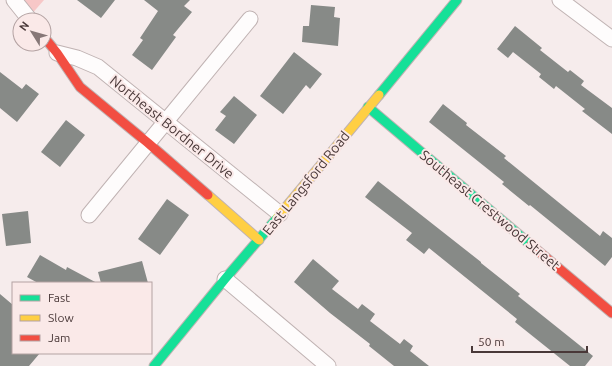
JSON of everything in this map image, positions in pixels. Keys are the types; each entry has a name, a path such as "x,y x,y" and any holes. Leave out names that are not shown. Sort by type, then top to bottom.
{"street":[{"path":"14,0 24,12"},
{"name":"East Langsford Road","path":"154,366 457,0"},
{"path":"560,0 612,39"},
{"path":"89,216 250,19"},
{"name":"Northeast Bordner Drive","path":"52,47 80,87 148,143 259,240"},
{"name":"Northeast Bordner Drive","path":"57,53 78,58 98,67 280,214"},
{"name":"Southeast Crestwood Street","path":"368,107 612,313"},
{"path":"225,279 328,366"}],"shaded area":[{"path":"17,0 44,0 34,12 27,12"}],"building":[{"path":"77,0 115,0 101,18"},
{"path":"144,0 190,0 184,6 192,12 173,35 176,37 152,70 132,55 143,40 140,38 158,11"},
{"path":"311,5 335,7 334,17 340,18 338,46 302,42 303,26 309,26"},
{"path":"515,26 542,48 540,50 568,72 570,70 584,81 581,85 612,108 612,134 582,111 585,109 556,86 554,89 539,77 541,74 513,52 508,58 497,49"},
{"path":"294,52 322,74 310,89 306,85 283,114 260,96"},
{"path":"0,72 22,89 26,84 39,94 17,122 0,108"},
{"path":"234,96 257,115 234,144 215,130 226,116 220,112"},
{"path":"443,104 467,123 466,125 506,156 504,158 600,236 603,231 612,238 612,257 605,266 502,184 504,182 429,122"},
{"path":"66,120 85,135 60,167 41,152"},
{"path":"378,181 481,262 520,294 518,296 593,356 585,366 570,366 515,322 517,319 429,248 424,254 406,240 412,233 365,197"},
{"path":"167,199 189,215 160,255 138,239"},
{"path":"28,211 31,243 6,246 2,214"},
{"path":"40,255 66,270 67,267 95,282 36,282 27,277"},
{"path":"313,259 339,281 332,289 358,309 362,304 375,314 370,321 400,344 404,339 413,346 410,351 429,366 394,366 369,346 370,344 330,313 294,282"},
{"path":"142,261 148,282 101,282 98,272"},
{"path":"0,294 12,304 12,354 39,354 29,366 0,366"}],"traffic: fast":[{"path":"379,95 457,0"},
{"path":"368,107 531,245"},
{"path":"154,366 277,218"}],"traffic: slow":[{"path":"277,218 379,95"},
{"path":"208,195 259,240"}],"traffic: jam":[{"path":"52,47 80,87 208,195"},
{"path":"531,245 612,313"}]}
